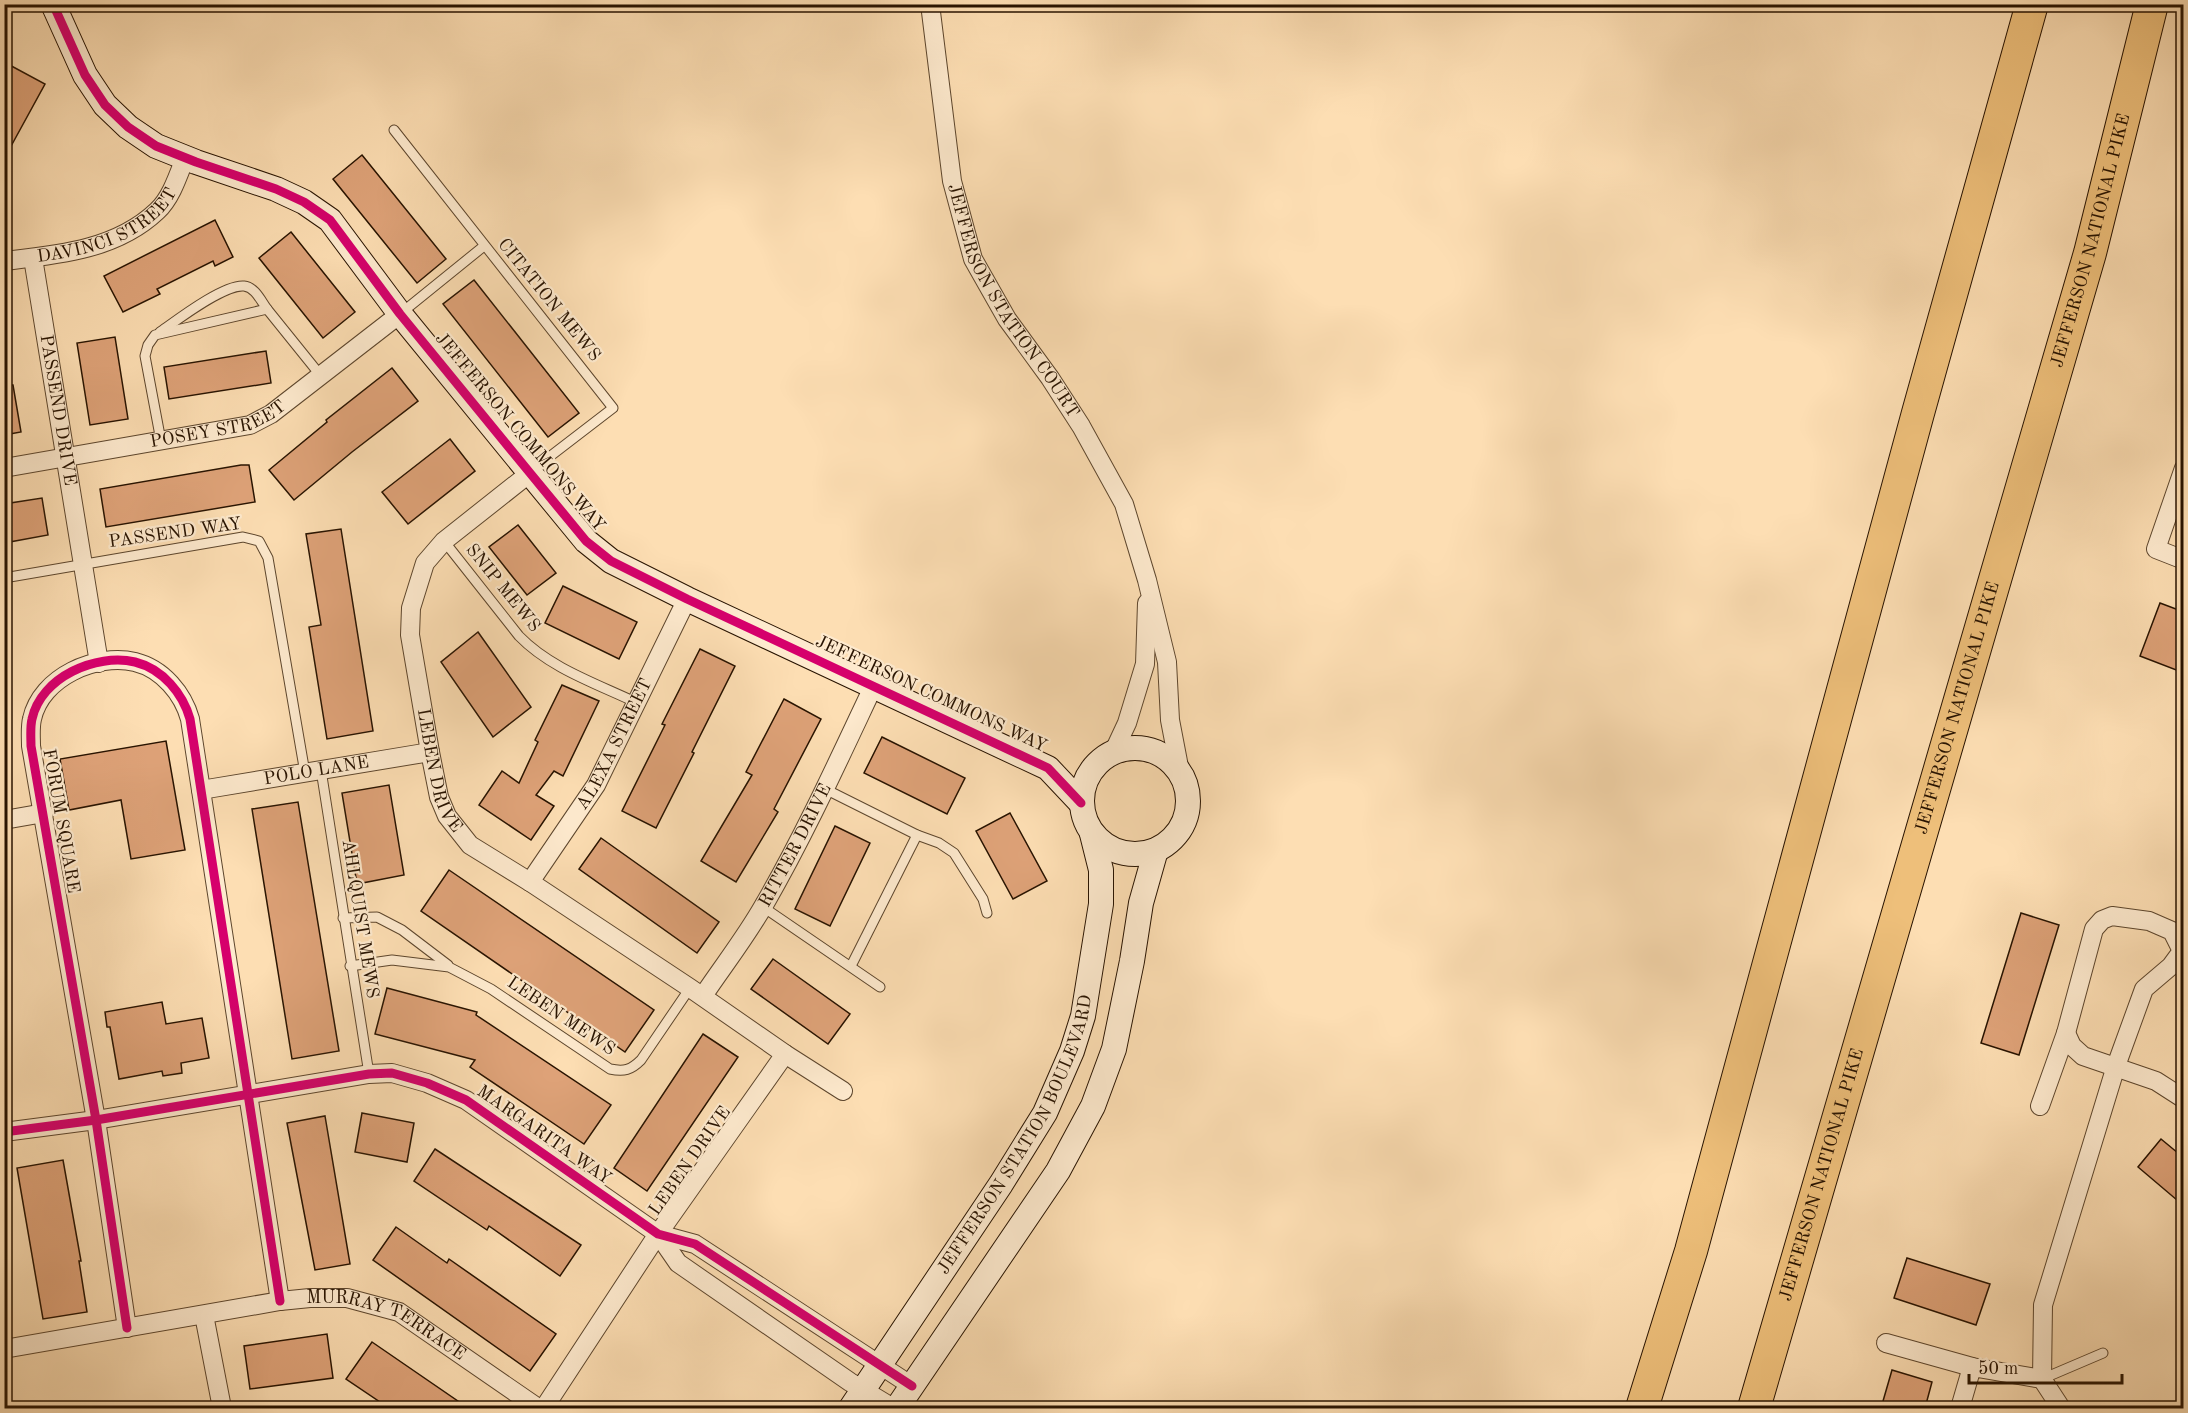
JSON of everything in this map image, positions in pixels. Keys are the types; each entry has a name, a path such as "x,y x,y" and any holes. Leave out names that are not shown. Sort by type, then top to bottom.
{"highway":[{"path":"1640,1408 1691,1251 1918,413 2032,4"},
{"name":"JEFFERSON NATIONAL PIKE","path":"1754,1408 2090,253 2152,4"},
{"path":"2090,253 2172,4"},
{"path":"1767,1408 1812,1205"}],"street":[{"name":"JEFFERSON COMMONS WAY","path":"53,4 85,75 105,105 128,127 156,146 276,189 304,202 330,220 400,314 586,541 611,561 687,599 1048,768 1081,802"},
{"name":"JEFFERSON STATION COURT","path":"930,4 952,181 973,259 1007,319 1050,378 1081,426 1124,504 1147,580 1167,662 1170,720 1180,772"},
{"name":"DAVINCI STREET","path":"4,261 89,248 125,234 158,210 172,190 185,158"},
{"name":"PASSEND DRIVE","path":"33,258 99,663"},
{"name":"POSEY STREET","path":"4,468 250,425 271,414 400,314"},
{"path":"2184,468 2156,549 2184,560"},
{"name":"LEBEN DRIVE","path":"530,473 444,541 425,563 411,609 410,635 430,752 439,797 447,816 470,845 530,882 843,1091"},
{"name":"JEFFERSON STATION COURT","path":"1104,760 1127,723 1145,663 1147,580"},
{"name":"ALEXA STREET","path":"530,882 588,797 687,599"},
{"name":"FORUM SQUARE","path":"127,1328 96,1120 31,746 32,718 41,700 53,684 74,670 99,663 121,660 138,663 164,678 177,690 190,719 280,1301"},
{"name":"RITTER DRIVE","path":"696,992 763,907 825,789 874,685"},
{"path":"1128,748 1143,749 1157,753 1170,761 1180,772 1187,790 1188,805 1185,820 1177,834 1166,844 1156,850 1139,854 1121,853 1105,845 1092,834 1084,819 1081,802 1087,777 1104,760 1128,748"},
{"name":"POLO LANE","path":"201,790 430,752"},
{"name":"JEFFERSON COMMONS WAY","path":"1048,768 1104,760"},
{"path":"4,820 44,813"},
{"name":"JEFFERSON STATION BOULEVARD","path":"857,1399 1001,1184 1045,1113 1072,1051 1083,1016 1101,904 1101,870 1092,834"},
{"path":"895,1408 1058,1171 1093,1106 1114,1049 1132,961 1140,903 1156,850"},
{"path":"2040,1106 2066,1033 2094,929 2102,921 2112,916 2149,921 2172,931 2182,951 2171,966 2144,989 2116,1066 2043,1305 2042,1379 2061,1408"},
{"path":"2066,1033 2072,1046 2083,1056 2156,1081 2184,1099"},
{"name":"LEBEN DRIVE","path":"544,1408 658,1234 785,1054"},
{"name":"MARGARITA WAY","path":"4,1132 96,1120 369,1074 392,1073 427,1083 466,1100 658,1234 695,1244 912,1386"},
{"name":"MARGARITA WAY","path":"658,1234 678,1263 857,1399 895,1408"},
{"name":"MURRAY TERRACE","path":"4,1349 280,1301 347,1298 399,1312 538,1408"},
{"path":"204,1315 222,1408"},
{"path":"1886,1343 1972,1367 2042,1379"},
{"path":"1960,1408 1972,1367"}],"lane":[{"name":"CITATION MEWS","path":"394,130 613,408 530,473"},
{"path":"400,314 484,246"},
{"path":"161,441 146,356 148,345 156,335 192,308 228,290 244,286 253,290 321,375"},
{"path":"156,335 267,309"},
{"name":"PASSEND WAY","path":"4,578 243,537 259,541 268,558 313,771"},
{"name":"SNIP MEWS","path":"444,541 532,650 635,702"},
{"name":"AHLQUIST MEWS","path":"313,771 343,918 369,1074"},
{"path":"825,789 917,835 939,843 954,853 983,899 987,913"},
{"path":"851,966 917,835"},
{"path":"763,907 880,987"},
{"name":"LEBEN MEWS","path":"343,918 377,917 402,930 449,967 491,989 610,1070 622,1072 633,1068 696,992"},
{"name":"LEBEN MEWS","path":"350,966 392,960 449,967"},
{"path":"2042,1379 2103,1353"}],"building":[{"path":"4,62 45,84 4,159"},
{"path":"362,155 446,259 417,283 333,179"},
{"path":"215,220 233,257 215,266 213,261 157,289 160,294 123,312 104,276"},
{"path":"291,232 355,312 323,338 259,258"},
{"path":"474,280 579,413 548,437 443,304"},
{"path":"115,337 128,419 90,425 77,343"},
{"path":"266,351 271,383 169,399 164,367"},
{"path":"392,368 418,401 294,500 269,470 327,422 326,420"},
{"path":"4,385 13,385 21,432 4,435"},
{"path":"450,439 475,471 408,524 382,492"},
{"path":"249,465 255,502 106,527 100,489"},
{"path":"42,498 48,535 4,543 4,504"},
{"path":"518,525 556,573 527,595 489,547"},
{"path":"341,529 373,731 327,739 309,627 321,625 306,534"},
{"path":"563,586 637,622 619,659 545,623"},
{"path":"2160,603 2184,612 2184,673 2140,656"},
{"path":"478,632 531,707 493,737 441,662"},
{"path":"700,649 735,666 656,828 622,811"},
{"path":"562,685 599,701 563,776 554,771 536,795 554,806 531,840 479,805 502,771 519,783 538,742 535,740"},
{"path":"784,699 821,719 774,809 778,812 736,882 701,861 752,775 746,772"},
{"path":"882,737 965,778 947,814 864,773"},
{"path":"166,741 185,850 131,859 121,800 69,810 60,759"},
{"path":"389,785 404,875 357,884 342,793"},
{"path":"298,802 339,1051 292,1059 252,809"},
{"path":"1010,813 1047,881 1013,899 976,831"},
{"path":"835,826 870,843 830,926 795,909"},
{"path":"601,838 719,922 697,953 579,869"},
{"path":"449,870 654,1010 625,1052 421,911"},
{"path":"2021,913 2059,925 2019,1055 1981,1043"},
{"path":"773,959 850,1014 828,1044 751,989"},
{"path":"387,988 477,1012 476,1015 611,1105 584,1144 470,1067 475,1060 375,1034"},
{"path":"162,1002 166,1024 202,1018 209,1058 181,1063 182,1073 163,1076 162,1071 119,1079 110,1027 107,1027 105,1012"},
{"path":"703,1034 738,1057 647,1191 614,1168"},
{"path":"362,1113 414,1123 407,1162 355,1152"},
{"path":"325,1116 350,1264 315,1270 287,1123"},
{"path":"2161,1139 2184,1158 2184,1206 2138,1167"},
{"path":"435,1149 581,1245 560,1276 489,1226 487,1230 414,1181"},
{"path":"63,1160 81,1261 79,1261 87,1312 43,1319 17,1168"},
{"path":"396,1227 447,1263 449,1259 556,1334 530,1371 373,1260"},
{"path":"1907,1258 1990,1284 1976,1325 1894,1298"},
{"path":"327,1334 333,1378 250,1389 244,1346"},
{"path":"372,1342 468,1408 389,1408 346,1379"},
{"path":"1892,1370 1932,1382 1925,1408 1881,1408"}],"cycle path":[{"path":"53,4 85,75 105,105 128,127 156,146 276,189 304,202 330,220 400,314 586,541 611,561 687,599 1048,768 1081,803"},
{"path":"127,1328 96,1120 31,746 32,719 37,704 46,691 72,671 104,661 135,662 154,670 177,692 190,719 280,1301"},
{"path":"4,1132 96,1120 369,1074 392,1073 427,1083 466,1100 658,1234 695,1244 912,1386"}]}
